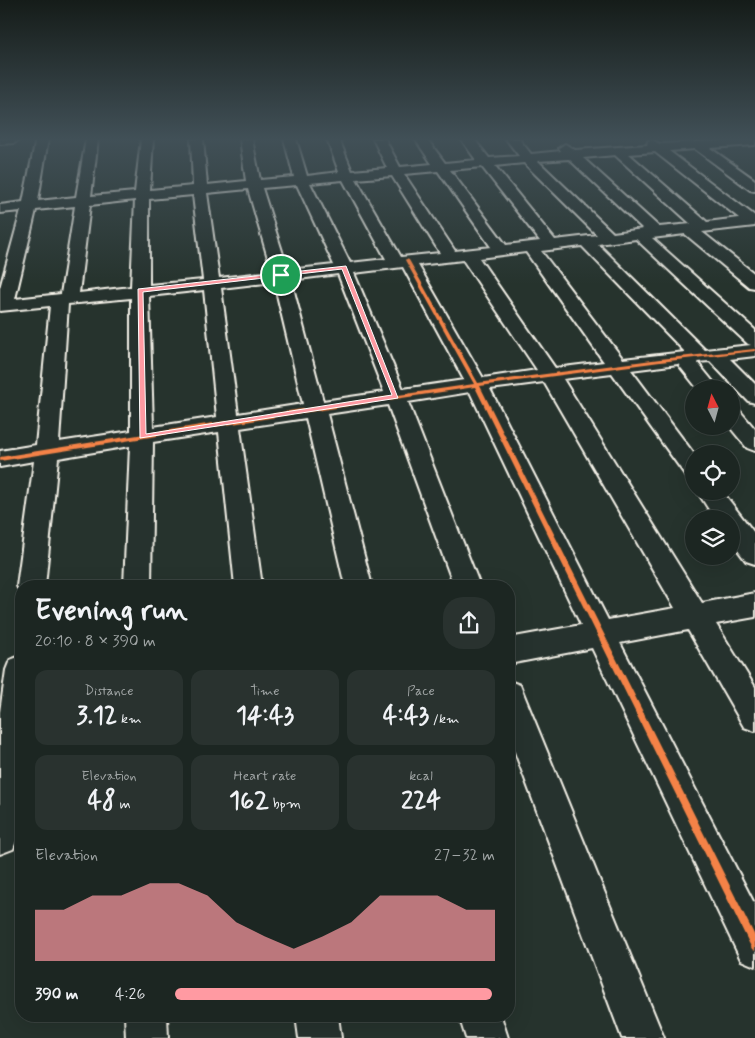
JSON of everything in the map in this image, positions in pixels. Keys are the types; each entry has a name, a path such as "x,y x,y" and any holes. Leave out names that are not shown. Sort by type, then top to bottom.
{"street":[{"path":"33,187 30,206 2,306 211,284 696,227 750,226"},
{"path":"32,580 64,299 84,187"},
{"path":"138,580 142,437 140,290 143,187"},
{"path":"200,187 248,580"},
{"path":"0,209 238,187"},
{"path":"254,187 281,275 358,580"},
{"path":"305,187 344,268 396,397 465,580"},
{"path":"355,187 477,385 755,946"},
{"path":"408,187 550,375 755,716"},
{"path":"455,187 501,249"},
{"path":"505,187 550,244"},
{"path":"557,187 608,237"},
{"path":"603,187 755,340"},
{"path":"653,187 755,283"},
{"path":"704,187 750,226"},
{"path":"585,240 698,356 755,396"},
{"path":"529,246 685,458"},
{"path":"0,459 477,385 755,350"},
{"path":"698,356 706,380"},
{"path":"740,426 755,443"},
{"path":"740,534 755,554"},
{"path":"515,650 755,606"},
{"path":"515,710 643,1038"},
{"path":"0,836 15,714"},
{"path":"146,1022 147,1038"},
{"path":"318,1022 320,1038"},
{"path":"482,1022 487,1038"}],"cycle path":[{"path":"407,260 477,385 755,946"},
{"path":"0,459 471,386 755,350"}],"route":[{"path":"344,268 396,397 142,437 140,290 204,285 281,275 344,268"}]}
